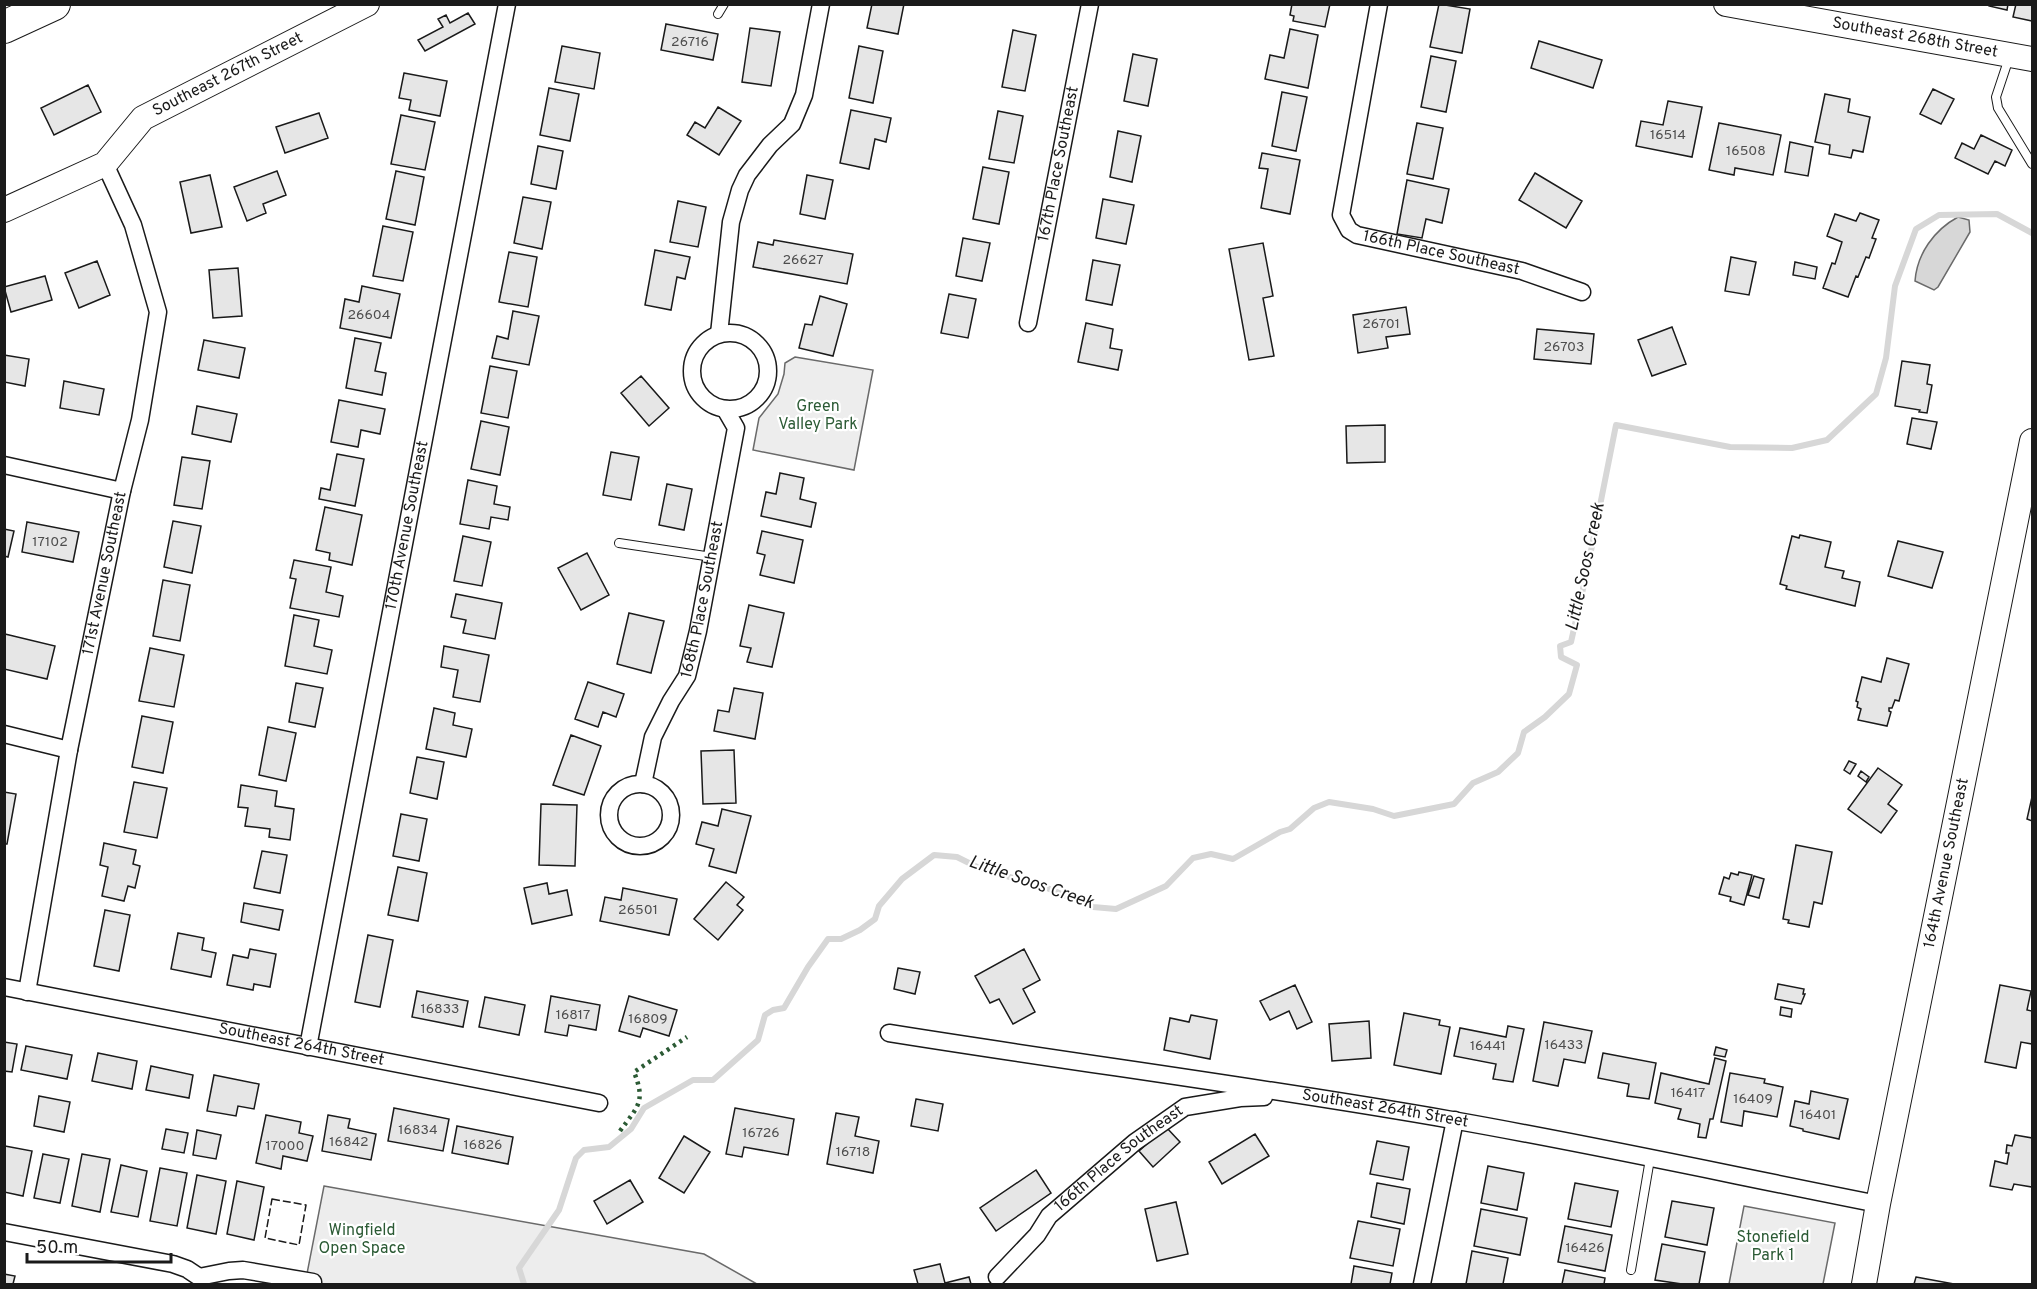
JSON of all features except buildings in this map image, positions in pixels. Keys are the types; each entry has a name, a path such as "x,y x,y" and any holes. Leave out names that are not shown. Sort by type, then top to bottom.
{"highway":[{"path":"4,27 54,4"}],"street":[{"name":"Southeast 267th Street","path":"4,210 105,164 142,118 367,4"},
{"name":"170th Avenue Southeast","path":"308,1047 507,4"},
{"path":"719,334 731,222 740,190 747,175 770,145 792,124 804,95 821,4"},
{"name":"167th Place Southeast","path":"1028,323 1090,4"},
{"name":"166th Place Southeast","path":"1379,4 1341,215 1349,230 1357,235 1522,270 1582,292"},
{"name":"Southeast 268th Street","path":"1726,4 2021,57"},
{"name":"171st Avenue Southeast","path":"27,992 69,750 122,491 140,420 158,312 133,225 105,164"},
{"path":"732,332 744,335 759,346 768,362 769,374 766,386 749,404 725,409 713,405 702,397 695,386 692,374 693,361 699,349 708,340 719,334 732,332"},
{"name":"168th Place Southeast","path":"643,784 652,737 671,700 687,676 736,428 725,409"},
{"name":"164th Avenue Southeast","path":"1864,1284 1878,1204 2032,441"},
{"path":"4,465 122,491"},
{"path":"4,734 69,750"},
{"name":"Southeast 264th Street","path":"4,987 599,1103"},
{"name":"Southeast 264th Street","path":"889,1034 1307,1095 1455,1120 1878,1204"},
{"name":"166th Place Southeast","path":"998,1277 1037,1235 1049,1216 1135,1142 1185,1107 1240,1098 1307,1095"},
{"path":"1422,1284 1455,1120"},
{"path":"4,1232 173,1264 187,1269 201,1281 229,1270 243,1270 313,1282"}],"lane":[{"path":"718,14 724,4"},
{"path":"2021,57 1996,97 1998,108 2032,164"},
{"path":"619,543 712,557"},
{"path":"1631,1270 1650,1159"}],"shaded area":[{"path":"1958,217 1969,220 1970,232 1938,287 1934,290 1915,281 1919,261 1928,244 1941,229"},
{"name":"Green Valley Park","path":"795,357 873,370 854,470 753,450 759,418 778,394 785,363"},
{"name":"Wingfield Open Space","path":"324,1186 704,1254 757,1284 305,1284"},
{"name":"Stonefield Park 1","path":"1744,1206 1835,1223 1823,1284 1729,1284"}],"waterway":[{"name":"Little Soos Creek","path":"524,1284 519,1268 559,1210 576,1158 584,1150 609,1147 631,1129 644,1108 693,1080 713,1080 758,1040 765,1015 773,1010 784,1008 808,967 828,939 841,939 860,930 875,919 879,906 902,879 934,855 957,857 979,868 1047,888 1093,907 1116,909 1166,886 1193,858 1211,854 1233,859 1280,832 1290,829 1314,808 1329,802 1373,809 1394,816 1454,804 1473,783 1498,772 1518,753 1524,732 1545,717 1569,694 1577,665 1561,657 1560,646 1571,642 1616,425 1730,447 1792,448 1827,440 1876,394 1886,358 1895,286 1916,229 1939,215 1997,214 2032,233"}],"hedge":[{"path":"620,1131 636,1109 640,1097 634,1072 687,1037"}],"fence":[{"path":"272,1199 306,1205 299,1245 265,1238 272,1199"}]}
